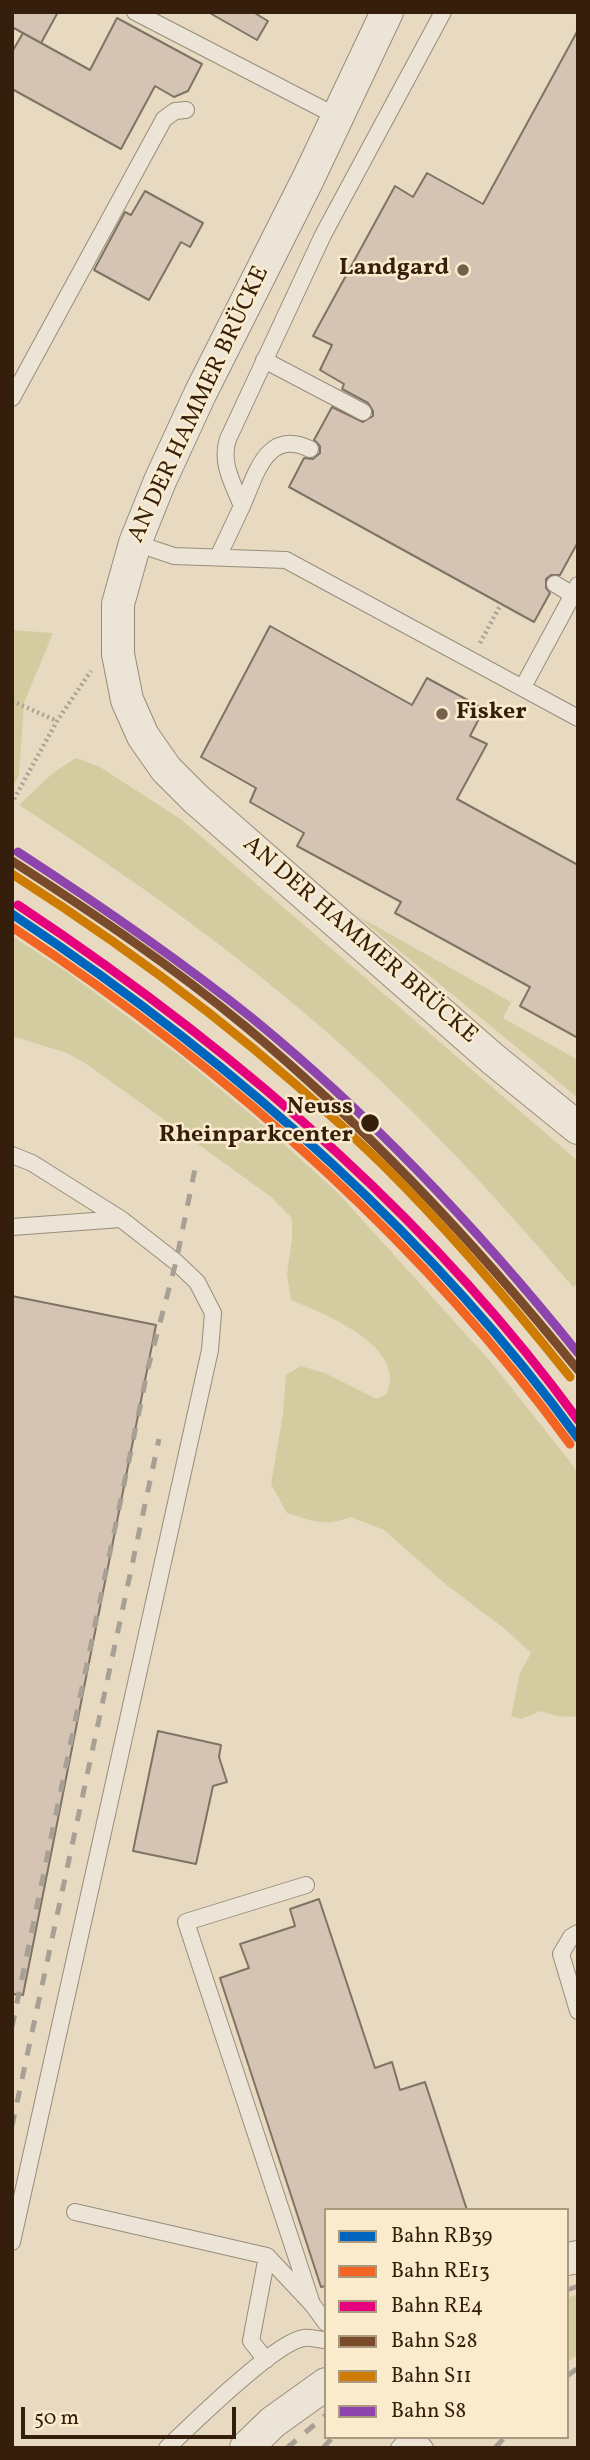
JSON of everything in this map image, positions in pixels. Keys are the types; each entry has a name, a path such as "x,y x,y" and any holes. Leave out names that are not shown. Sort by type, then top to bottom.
{"street":[{"name":"AN DER HAMMER BRÜCKE","path":"387,12 338,117 200,394 135,543 118,604 118,654 127,700 143,736 166,769 196,799 452,1023 578,1128"},
{"path":"246,2448 273,2422 324,2385"}],"lane":[{"path":"135,12 338,117"},
{"path":"242,506 225,463 224,450 323,235 443,12"},
{"path":"12,398 164,119 174,111 186,110"},
{"path":"264,360 363,411"},
{"path":"218,557 267,454 276,446 288,443 310,449"},
{"path":"135,543 174,556 286,559 578,718"},
{"path":"523,687 575,590 555,584"},
{"path":"12,1155 32,1163 121,1219 176,1262 197,1282 213,1313 210,1350 12,2242"},
{"path":"12,1227 121,1219"},
{"path":"306,1885 186,1922 312,2304"},
{"path":"578,1933 571,1937 561,1954 578,2011"},
{"path":"75,2212 267,2256 324,2320"},
{"path":"266,2360 251,2341 267,2256"},
{"path":"167,2448 284,2346 304,2338 324,2340"}],"path":[{"path":"472,660 501,604"},
{"path":"14,799 57,721 89,673 118,654"},
{"path":"12,701 57,721"}],"shaded area":[{"path":"12,630 53,633 24,703 19,776 12,788"},
{"path":"76,758 100,767 182,820 578,1161 578,1284 573,1287 489,1191 400,1100 338,1042 262,978 183,917 19,805 54,772"},
{"path":"356,915 511,1002 503,1018 578,1060 578,1098"},
{"path":"12,936 67,972 180,1056 255,1118 338,1193 491,1362 568,1459 578,1473 578,1717 557,1716 541,1711 521,1719 511,1716 520,1673 531,1653 505,1629 444,1583 384,1530 351,1517 326,1522 287,1513 271,1484 283,1414 286,1375 301,1366 325,1373 377,1399 387,1394 390,1377 386,1363 378,1350 351,1329 291,1300 287,1274 292,1218 270,1196 85,1063 67,1053 12,1036"},
{"path":"578,2294 578,2355 569,2361 569,2297"}],"building":[{"path":"12,12 58,12 41,43 12,27"},
{"path":"208,12 253,12 268,21 257,40"},
{"path":"117,18 202,64 188,91 174,97 155,86 121,149 12,89 12,52 23,33 90,70"},
{"name":"Landgard","path":"578,30 578,542 560,575 551,575 546,579 546,588 550,593 534,622 289,487 304,458 313,459 320,453 320,446 314,440 332,407 363,422 373,416 368,403 342,389 344,384 320,370 332,345 313,336 395,186 413,197 427,173 483,204"},
{"path":"145,191 203,223 190,247 181,242 149,300 94,270 125,212 131,215"},
{"path":"270,626 412,705 427,678 484,709 470,736 487,744 457,799 578,865 578,1038 520,1006 530,987 395,913 401,902 297,846 304,833 250,802 256,788 201,757"},
{"path":"12,1296 156,1325 23,1995 12,1994"},
{"path":"158,1731 221,1745 219,1757 227,1782 213,1786 196,1864 133,1851"},
{"path":"319,1899 375,2068 392,2062 400,2090 425,2082 466,2208 324,2208 324,2286 321,2287 220,1978 249,1968 240,1944 295,1926 290,1909"}],"railway":[{"path":"12,2027 148,1368 176,1262 197,1159"},
{"path":"12,2126 159,1439"},
{"path":"569,2289 578,2286"},
{"path":"569,2375 578,2368"},
{"path":"287,2448 324,2417"},
{"path":"323,2448 331,2439"},
{"path":"495,2448 503,2439"}],"rail line":[{"name":"S8","path":"18,852 166,953 297,1056 382,1135 464,1219 578,1353"},
{"name":"S28","path":"12,861 102,920 218,1004 336,1106 461,1233 578,1370"},
{"name":"S11","path":"12,874 157,973 249,1045 337,1121 405,1187 454,1240 570,1377"},
{"name":"RE4","path":"18,905 173,1016 248,1075 321,1138 391,1203 457,1272 520,1344 578,1420"},
{"name":"RB39","path":"12,914 170,1027 245,1087 318,1151 388,1218 455,1288 519,1361 578,1438"},
{"name":"RE13","path":"12,927 167,1038 242,1098 314,1161 383,1227 449,1296 511,1368 570,1444"}],"place":[{"name":"Landgard","path":"463,270"},
{"name":"Fisker","path":"442,714"},
{"name":"Neuss Rheinparkcenter","path":"370,1123"}]}
